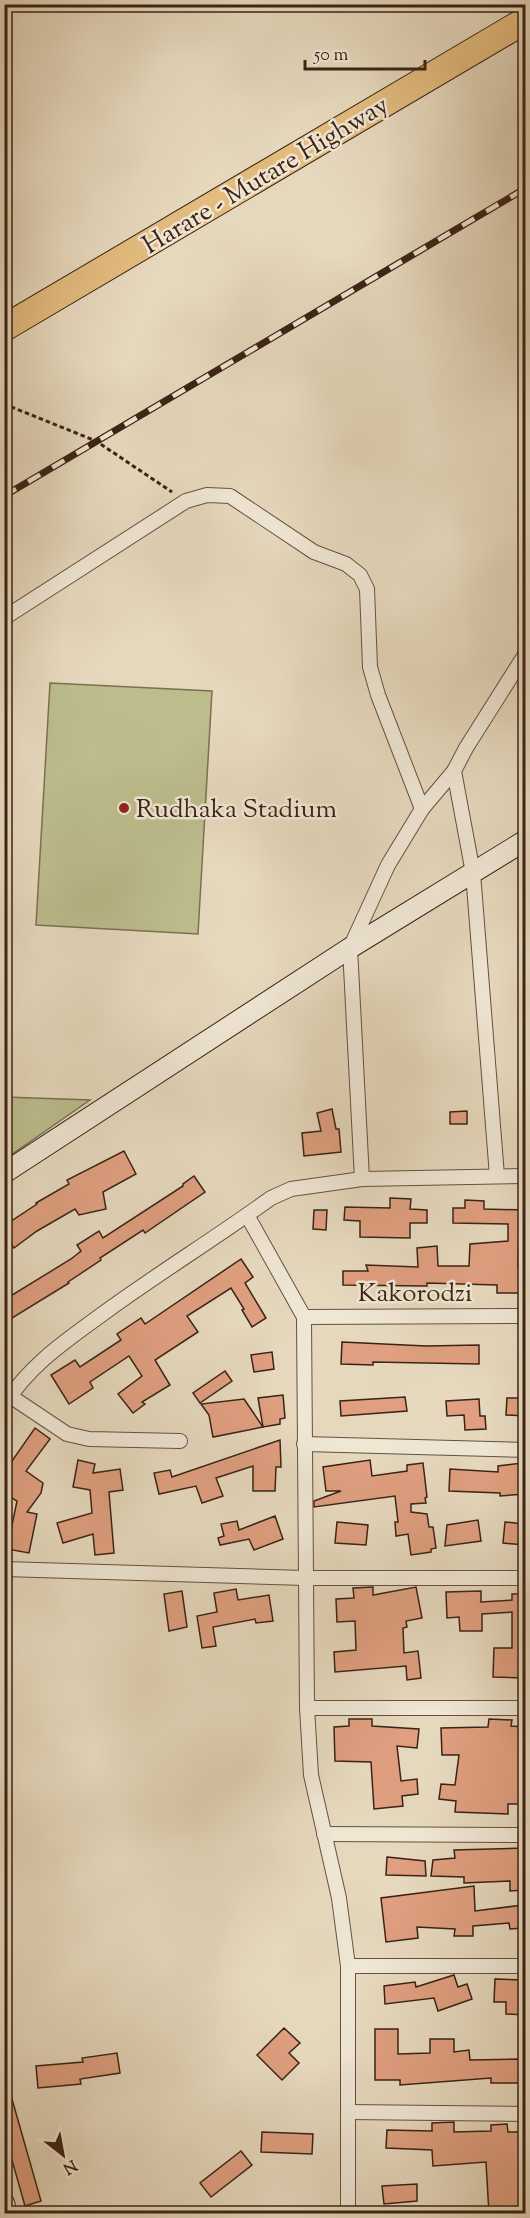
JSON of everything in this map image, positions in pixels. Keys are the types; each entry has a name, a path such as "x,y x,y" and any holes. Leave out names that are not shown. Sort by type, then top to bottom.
{"highway":[{"name":"Harare - Mutare Highway","path":"4,328 525,20"}],"street":[{"path":"4,618 186,501 207,495 230,496 314,552 346,564 360,575 367,589 370,667 378,695 422,809"},
{"path":"362,1179 350,948 388,865 422,809 454,771 525,653"},
{"path":"454,771 473,873 497,1176"},
{"path":"4,1173 350,948 525,840"},
{"path":"180,1441 89,1439 68,1434 7,1401 48,1353 148,1281 271,1198 291,1188 362,1179 525,1176"},
{"path":"247,1215 304,1317 307,1708 311,1775 339,1898 348,1966 348,2214"},
{"name":"Kakorodzi","path":"304,1317 525,1316"},
{"path":"304,1444 525,1450"},
{"path":"4,1569 305,1578 525,1578"},
{"path":"307,1708 525,1708"},
{"path":"324,1834 525,1834"},
{"path":"348,1966 525,1966"},
{"path":"348,2112 525,2114"},
{"path":"4,2203 7,2214"}],"path":[{"path":"4,404 96,441 186,501"}],"green space":[{"name":"Rudhaka Stadium","path":"50,683 212,691 198,934 36,925"},
{"path":"5,1097 90,1100 5,1159"}],"building":[{"path":"332,1109 336,1129 339,1129 341,1152 304,1156 302,1133 321,1131 317,1113"},
{"path":"467,1111 467,1124 450,1124 450,1112"},
{"path":"124,1151 136,1174 103,1192 106,1209 79,1215 75,1209 37,1231 14,1248 4,1233 4,1226 36,1203 69,1184 67,1180"},
{"path":"194,1176 205,1192 145,1233 143,1230 100,1258 101,1260 69,1283 4,1323 4,1300 71,1259 81,1251 77,1245 99,1231 103,1238 183,1186"},
{"path":"390,1198 411,1199 410,1209 427,1210 427,1223 410,1223 410,1238 360,1237 360,1221 344,1220 345,1207 390,1208"},
{"path":"465,1200 484,1201 484,1209 525,1210 525,1229 519,1229 518,1266 525,1267 525,1285 521,1285 521,1293 497,1293 497,1285 427,1283 427,1286 343,1285 343,1271 368,1271 366,1265 418,1267 417,1248 437,1246 438,1266 469,1266 470,1244 508,1241 508,1224 453,1223 453,1208 465,1208"},
{"path":"314,1210 327,1210 326,1230 313,1229"},
{"path":"241,1259 253,1277 245,1283 266,1318 252,1327 231,1288 187,1316 198,1332 155,1360 170,1385 142,1402 145,1404 133,1413 118,1394 142,1376 129,1356 90,1382 93,1388 69,1404 51,1375 75,1360 80,1367 121,1340 117,1334 141,1318 145,1324"},
{"path":"342,1342 426,1346 479,1345 479,1364 373,1362 373,1365 341,1364"},
{"path":"272,1352 274,1369 254,1372 251,1355"},
{"path":"225,1371 232,1381 200,1403 193,1393"},
{"path":"283,1395 285,1418 280,1419 280,1424 263,1427 258,1398"},
{"path":"405,1397 407,1411 341,1416 340,1401"},
{"path":"507,1398 525,1398 525,1416 506,1415"},
{"path":"244,1399 263,1427 213,1437 209,1415 201,1404"},
{"path":"479,1399 480,1416 485,1416 486,1429 465,1430 464,1415 447,1416 446,1401"},
{"path":"35,1428 50,1439 26,1471 43,1483 41,1493 27,1512 37,1514 29,1553 7,1549 17,1501 4,1493 4,1455 12,1461"},
{"path":"280,1440 281,1467 276,1467 275,1491 253,1491 253,1466 216,1478 223,1496 202,1503 196,1486 159,1494 154,1473 170,1470 172,1477"},
{"path":"78,1460 95,1464 93,1473 120,1469 123,1490 109,1492 114,1553 95,1555 93,1534 63,1543 57,1523 92,1513 90,1490 73,1487"},
{"path":"370,1460 372,1476 407,1471 407,1465 423,1463 426,1503 411,1504 411,1512 427,1514 429,1527 433,1527 436,1548 431,1549 431,1552 411,1555 408,1534 396,1536 395,1522 398,1522 395,1496 314,1507 314,1501 341,1491 326,1491 323,1467"},
{"path":"522,1463 522,1473 525,1473 525,1494 500,1496 500,1493 449,1491 450,1469 498,1472 498,1466"},
{"path":"275,1516 283,1539 254,1550 249,1539 220,1545 218,1538 224,1536 221,1524 237,1521 239,1530"},
{"path":"478,1520 481,1541 445,1546 447,1525"},
{"path":"337,1522 368,1525 366,1545 335,1543"},
{"path":"505,1522 525,1524 525,1545 503,1543"},
{"path":"373,1587 373,1595 416,1587 422,1618 406,1621 407,1627 403,1628 404,1653 418,1651 421,1678 407,1680 406,1666 335,1672 334,1652 356,1650 355,1621 337,1622 336,1599 354,1598 353,1588"},
{"path":"236,1589 238,1600 269,1595 273,1621 256,1623 255,1619 213,1627 216,1646 202,1648 197,1616 217,1612 214,1593"},
{"path":"182,1591 187,1627 169,1631 164,1594"},
{"path":"481,1591 481,1602 512,1600 512,1594 525,1594 525,1678 493,1677 494,1648 512,1648 512,1612 482,1614 482,1631 460,1631 459,1617 447,1618 446,1592"},
{"path":"349,1719 372,1719 372,1726 419,1729 417,1748 397,1746 401,1781 417,1779 418,1794 402,1796 403,1806 374,1809 371,1762 335,1761 334,1727 349,1726"},
{"path":"489,1719 512,1720 511,1726 525,1727 524,1804 508,1804 508,1814 455,1812 456,1801 439,1799 441,1784 455,1785 459,1755 442,1755 441,1728 488,1727"},
{"path":"525,1848 525,1890 510,1891 510,1881 464,1883 464,1877 431,1876 433,1860 455,1858 454,1850"},
{"path":"387,1857 425,1861 426,1876 386,1875"},
{"path":"474,1886 475,1911 523,1905 524,1928 510,1929 509,1923 473,1926 473,1936 454,1936 455,1929 417,1927 418,1938 386,1942 381,1898"},
{"path":"454,1975 458,1987 467,1984 472,1999 438,2011 434,1998 385,2004 384,1986 415,1982 416,1987"},
{"path":"495,1979 525,1980 525,2015 506,2014 506,2002 494,2002"},
{"path":"284,2028 300,2043 289,2053 299,2063 282,2080 257,2055"},
{"path":"375,2029 398,2029 398,2054 430,2053 430,2039 454,2039 454,2052 469,2050 470,2060 522,2059 521,2083 491,2083 491,2078 400,2085 400,2080 375,2080"},
{"path":"117,2053 120,2073 80,2079 81,2084 38,2088 36,2066 83,2062 82,2058"},
{"path":"4,2085 8,2085 41,2201 25,2206 4,2132"},
{"path":"454,2122 454,2132 491,2131 491,2125 507,2124 508,2132 522,2132 525,2212 489,2214 486,2162 433,2166 432,2150 386,2148 387,2130 432,2131 432,2123"},
{"path":"262,2132 313,2134 312,2154 261,2152"},
{"path":"241,2151 252,2165 211,2197 200,2183"},
{"path":"417,2184 417,2201 384,2204 382,2186"}],"railway":[{"path":"4,496 526,188"}],"place":[{"name":"Rudhaka Stadium","path":"124,808"}]}
